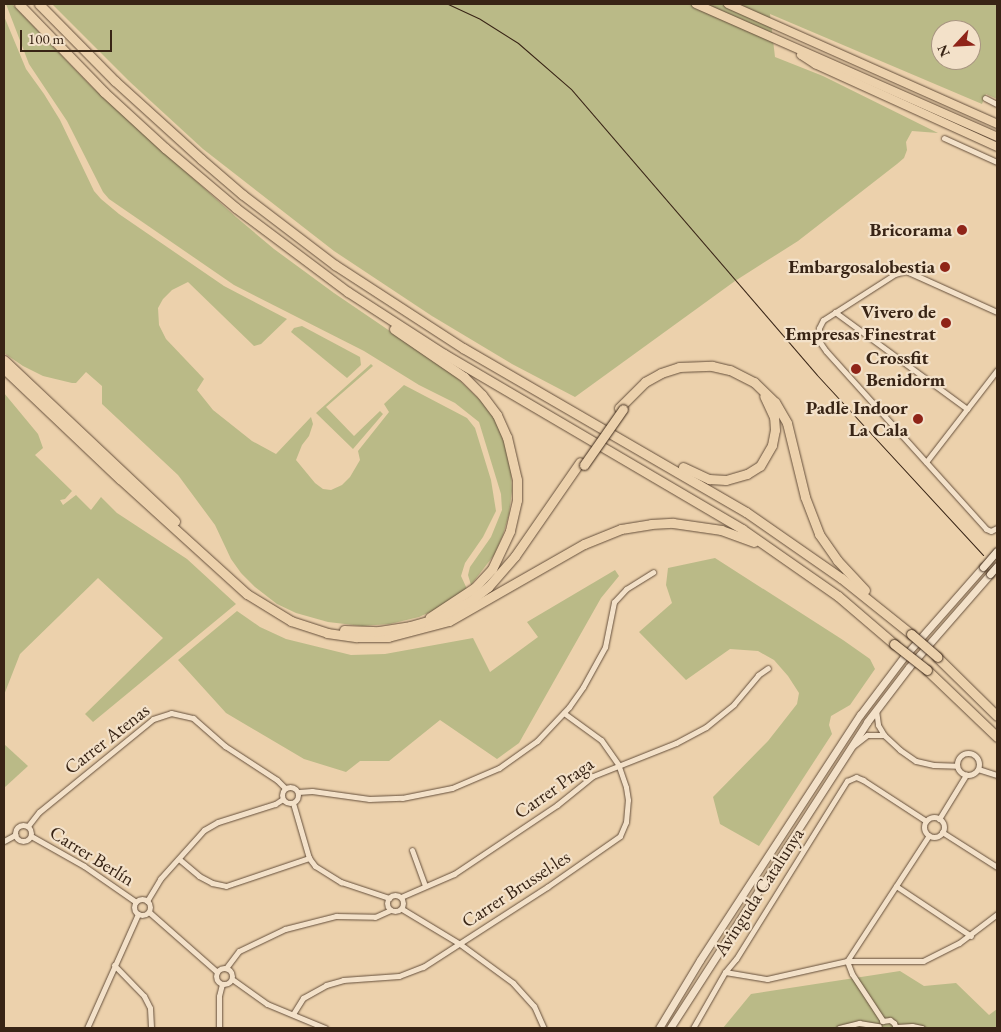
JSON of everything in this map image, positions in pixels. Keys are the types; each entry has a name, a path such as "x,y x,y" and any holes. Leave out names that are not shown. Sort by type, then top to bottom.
{"highway":[{"path":"19,4 104,92 165,148 306,267 464,377 488,402 503,426 514,456 518,486 515,512 506,542 492,569 478,584 456,602 424,621"},
{"path":"39,4 158,121 243,195 296,236 380,296 463,348 660,460 777,532 899,623"},
{"path":"696,4 997,137"},
{"path":"728,4 997,124"},
{"path":"780,42 815,64 997,147"},
{"path":"236,208 348,292 436,349 742,529 838,596 926,670 997,737"},
{"path":"4,360 239,582 263,600 307,622 347,630 366,632 394,630 438,618 462,606 494,581 520,549 555,496 582,464"},
{"path":"439,623 481,597 498,582 521,554 621,408 645,382 661,372 679,367 712,366 730,370 754,382 775,402 787,423 807,506 825,542 846,571 997,716"},
{"path":"621,408 639,391 659,378 679,370 702,368 730,374 747,381 763,395 771,409 775,424 772,445 766,459 747,474 732,480 715,480 660,460"},
{"path":"4,369 228,578 270,610 311,628 357,638 388,637 449,621 599,537 621,529 651,524 694,525 745,537 838,596"}],"main road":[{"path":"659,1028 860,714 903,658 997,552"},
{"path":"670,1028 876,709 909,667 997,566"}],"street":[{"path":"985,98 997,104"},
{"path":"944,138 997,162"},
{"path":"997,312 906,270 896,274 835,312 823,320 819,328 819,341 826,352 986,529 991,531 997,528"},
{"path":"835,312 967,409"},
{"path":"926,462 997,370"},
{"path":"298,792 312,790 340,796 381,799 411,797 446,790 491,772 507,763 537,740 564,713 583,687 605,647 611,612 616,599 631,586 654,572"},
{"name":"Carrer Praga","path":"402,897 454,874 558,805 593,776 618,764 676,743 706,728 738,700 758,675 768,668"},
{"path":"876,709 878,725 884,735 900,750 916,761 934,765 957,766"},
{"name":"Carrer Atenas","path":"28,826 39,812 153,719 171,713 193,718 225,746 277,780 285,788"},
{"name":"Carrer Brussel·les","path":"293,1014 303,998 316,988 343,980 388,978 409,974 460,944 620,836 626,822 628,800 626,787 618,764 601,740 564,713"},
{"path":"846,753 867,735 884,735"},
{"path":"968,753 977,758 978,769 973,774 966,775 960,772 957,766 958,758 968,753"},
{"path":"978,769 997,775"},
{"path":"939,818 966,775"},
{"name":"Avinguda Catalunya","path":"693,1028 725,972 736,959 847,781 856,777 926,821"},
{"path":"283,799 282,794 285,788 292,786 298,792"},
{"path":"283,799 287,802 293,802 298,797 298,792"},
{"path":"147,901 155,885 212,825 275,804 283,799"},
{"path":"293,802 309,858 315,866 332,878 389,898"},
{"path":"933,817 939,818 944,826 942,832 937,836 929,835 925,829 926,821 933,817"},
{"path":"22,824 31,829 31,836 24,841 16,836 17,827 22,824"},
{"path":"942,832 997,867"},
{"path":"848,962 929,835"},
{"path":"4,841 16,836"},
{"name":"Carrer Berlín","path":"31,836 84,866 136,902"},
{"path":"412,850 413,859 425,886"},
{"path":"179,859 199,876 212,883 226,886 309,858"},
{"path":"896,886 971,936"},
{"path":"232,979 228,983 222,984 216,979 217,972 222,968 226,968 239,951 285,929 336,916 375,917 391,910 398,912 404,904 402,897 395,895 389,898 387,904 391,910"},
{"path":"142,899 147,901 150,905 149,912 144,916 138,914 134,908 136,902 142,899"},
{"path":"402,909 460,944 522,992 534,1006 544,1028"},
{"path":"149,912 217,972"},
{"path":"87,1028 138,914"},
{"path":"725,972 767,978 848,962 923,961 971,936 997,914"},
{"path":"848,962 852,974 883,1020"},
{"path":"114,965 144,996 153,1020 151,1028"},
{"path":"226,968 231,971 232,979 261,1001 325,1028"},
{"path":"219,1028 219,996 222,984"},
{"path":"839,1028 860,1023 879,1027 883,1020"},
{"path":"883,1020 890,1020 896,1028 912,1026 922,1028"}],"green space":[{"path":"6,4 12,4 92,87 274,249 334,293 453,374 484,404 495,420 505,444 511,469 512,491 509,514 503,535 494,555 471,585 468,575 470,567 491,537 502,510 501,494 479,422 455,403 419,385 364,351 234,285 109,199 103,192 67,121 29,64"},
{"path":"52,4 997,4 997,99 986,94 982,104 770,14 775,57 823,76 938,133 912,131 906,142 907,150 904,158 897,164 798,241 735,281 575,397 512,364 432,316 334,251 203,149 130,82"},
{"path":"4,16 26,69 60,120 94,191 101,199 119,214 224,286 287,319 261,344 254,346 188,282 172,290 163,299 158,308 159,325 166,339 204,379 197,390 213,410 252,441 276,454 311,417 313,424 309,436 302,445 296,460 315,483 323,489 331,490 342,485 350,477 360,460 358,451 389,412 384,404 404,385 467,418 475,428 491,480 496,511 483,537 465,563 461,576 467,589 439,608 419,617 390,624 362,626 328,622 296,613 277,604 241,573 231,559 215,525 178,475 102,404 102,386 86,372 76,383 43,376 23,366 4,353"},
{"path":"302,326 360,357 361,365 347,378 291,332 294,328"},
{"path":"371,364 373,366 326,407 354,436 380,411 383,414 353,449 316,413"},
{"path":"4,393 38,434 43,448 35,455 72,491 65,499 60,500 63,505 76,495 91,510 101,497 117,513 187,559 236,604 93,722 85,714 163,638 98,578 20,654 4,695"},
{"path":"715,558 843,640 870,659 875,669 850,705 831,716 829,725 832,734 759,846 720,824 713,797 768,741 797,704 799,693 774,660 758,651 730,649 686,680 639,632 672,603 666,585 668,568"},
{"path":"615,570 619,576 601,598 519,743 497,759 440,720 389,761 360,761 346,772 304,759 226,713 178,660 237,611 260,627 286,639 351,655 385,654 473,638 490,672 538,637 527,622"},
{"path":"4,744 28,766 4,788"},
{"path":"900,971 924,986 956,983 989,1015 997,1009 997,1028 723,1028 751,994"}],"tram line":[{"path":"448,4 480,19 518,43 571,89 817,375 983,555"}],"place":[{"name":"Bricorama","path":"962,230"},
{"name":"Embargosalobestia","path":"945,267"},
{"name":"Vivero de Empresas Finestrat","path":"946,323"},
{"name":"Crossfit Benidorm","path":"856,369"},
{"name":"Padle Indoor La Cala","path":"918,419"}]}
